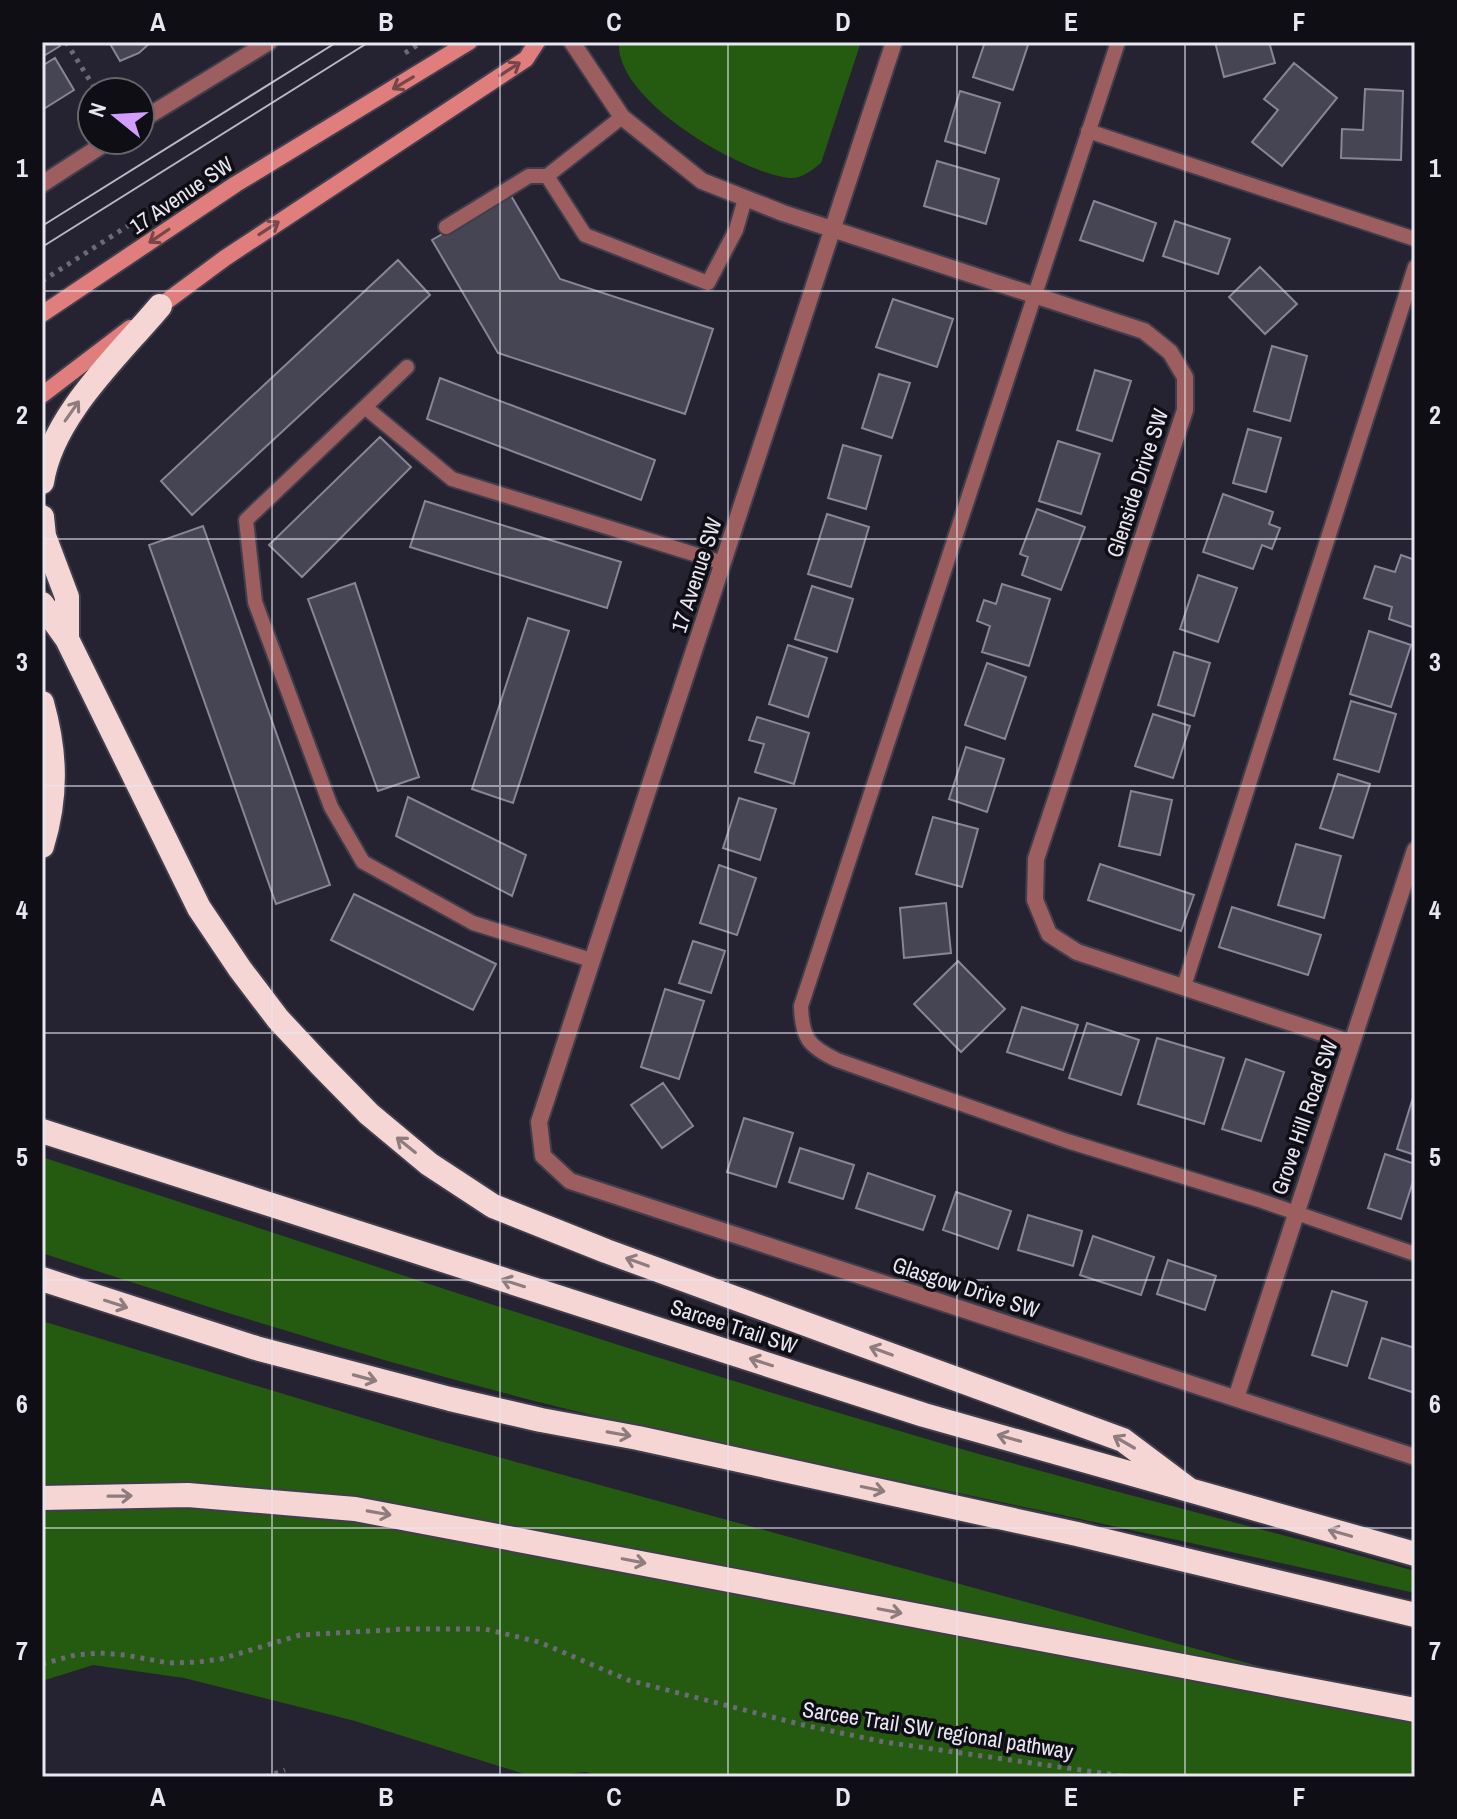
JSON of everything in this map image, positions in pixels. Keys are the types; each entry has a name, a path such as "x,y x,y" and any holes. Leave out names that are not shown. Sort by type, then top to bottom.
{"highway":[{"path":"42,482 50,450 69,413 160,306"},
{"path":"42,517 44,536 67,597 67,639"},
{"path":"42,604 67,639 199,908 240,969 278,1019 320,1064 369,1114 429,1164 493,1206 606,1251 1123,1440 1187,1488"},
{"path":"42,703 54,770 51,816 42,846"},
{"name":"Sarcee Trail SW","path":"42,1131 924,1415 1415,1554"},
{"path":"42,1279 256,1348 450,1399 1077,1534 1415,1615"},
{"path":"42,1498 188,1495 355,1509 1415,1710"}],"main road":[{"name":"17 Avenue SW","path":"42,314 236,184 469,42"},
{"path":"42,395 237,249 526,59 537,42"}],"street":[{"path":"156,111 269,42"},
{"name":"Glenside Drive SW","path":"572,42 622,117 702,181 832,229 1144,331 1170,352 1185,377 1185,410 1036,859 1035,900 1049,934 1077,952 1352,1043"},
{"name":"17 Avenue SW","path":"539,1122 894,42"},
{"path":"42,184 85,156"},
{"name":"Grove Hill Road SW","path":"1236,1398 1415,850"},
{"name":"Glasgow Drive SW","path":"539,1122 543,1156 570,1181 1415,1457"}],"lane":[{"path":"1118,42 801,1006 802,1030 815,1050 837,1060 1067,1141 1295,1212 1415,1254"},
{"path":"446,227 529,176 547,176 622,117"},
{"path":"1088,131 1415,239"},
{"path":"547,176 585,235 708,283 736,230 745,199"},
{"path":"1184,986 1415,267"},
{"path":"407,367 246,520 255,602 331,807 363,862 473,923 591,960"},
{"path":"366,408 452,479 723,563"}],"path":[{"path":"66,42 87,76"},
{"name":"Sarcee Trail SW regional pathway","path":"42,1664 75,1655 100,1653 151,1661 199,1662 221,1659 300,1635 422,1628 485,1629 539,1642 628,1680 799,1724 884,1742 1130,1777"},
{"path":"265,1777 285,1770"}],"green space":[{"path":"619,42 861,42 821,163 802,176 789,178 741,162 683,129 636,86 623,64"},
{"path":"42,1157 762,1390 1002,1460 1415,1571 1415,1593 567,1409 303,1336 172,1295 42,1253"},
{"path":"42,1321 429,1438 1415,1709 1415,1777 603,1777 586,1772 534,1777 355,1721 184,1678 93,1665 42,1681"}],"building":[{"path":"42,42 58,42 60,46 42,57"},
{"path":"109,42 151,42 139,53 120,61"},
{"path":"985,42 1029,42 1013,90 973,77"},
{"path":"1215,42 1269,42 1275,63 1224,77"},
{"path":"55,58 74,90 42,110 42,66"},
{"path":"1294,63 1337,98 1282,166 1252,142 1278,110 1264,99"},
{"path":"1365,89 1403,91 1401,160 1341,158 1342,129 1363,130"},
{"path":"960,91 1000,103 985,153 945,141"},
{"path":"937,161 999,179 986,224 924,206"},
{"path":"510,194 560,279 713,329 685,414 498,353 432,240"},
{"path":"1094,201 1156,223 1143,261 1080,240"},
{"path":"1175,221 1230,239 1218,274 1163,256"},
{"path":"398,260 430,295 192,515 161,481"},
{"path":"1260,267 1297,304 1265,334 1229,297"},
{"path":"893,299 953,319 937,367 876,347"},
{"path":"1272,346 1307,356 1290,421 1254,411"},
{"path":"1095,370 1131,381 1112,441 1077,430"},
{"path":"879,374 910,383 892,438 862,428"},
{"path":"440,378 655,460 641,500 427,419"},
{"path":"1248,429 1281,438 1266,492 1233,483"},
{"path":"380,437 411,467 302,577 269,545"},
{"path":"1058,441 1100,454 1081,514 1039,501"},
{"path":"843,445 881,456 866,509 828,498"},
{"path":"1223,494 1273,512 1269,524 1280,528 1272,549 1262,545 1253,569 1203,552"},
{"path":"425,501 621,562 607,608 410,547"},
{"path":"1037,509 1085,527 1061,590 1022,575 1028,557 1020,554"},
{"path":"827,514 869,527 851,587 808,574"},
{"path":"203,526 330,885 276,904 149,545"},
{"path":"1401,555 1415,560 1415,628 1389,619 1392,607 1364,598 1375,566 1395,572"},
{"path":"1198,575 1237,588 1218,642 1180,629"},
{"path":"355,583 419,777 378,791 308,599"},
{"path":"1002,584 1050,599 1029,666 982,652 990,626 977,621 984,600 996,604"},
{"path":"812,586 853,599 837,652 795,639"},
{"path":"528,618 569,631 513,803 472,789"},
{"path":"1369,631 1411,645 1391,707 1350,694"},
{"path":"788,645 827,658 808,717 769,704"},
{"path":"1174,652 1210,663 1194,716 1158,705"},
{"path":"987,663 1026,677 1005,739 965,725"},
{"path":"1351,701 1396,714 1379,772 1334,759"},
{"path":"1153,714 1190,726 1173,778 1135,766"},
{"path":"757,717 809,733 794,784 755,772 764,744 749,740"},
{"path":"966,747 1004,759 987,812 949,799"},
{"path":"1338,774 1370,784 1353,838 1320,828"},
{"path":"1131,791 1172,800 1160,855 1119,846"},
{"path":"408,797 526,855 512,896 396,836"},
{"path":"739,798 776,809 760,860 723,848"},
{"path":"933,817 978,829 962,887 916,874"},
{"path":"1296,844 1341,856 1324,918 1278,905"},
{"path":"1100,864 1194,895 1181,931 1088,900"},
{"path":"719,865 756,878 737,935 700,923"},
{"path":"354,894 496,964 473,1010 331,940"},
{"path":"946,903 951,953 904,958 900,908"},
{"path":"1232,907 1321,935 1308,975 1219,947"},
{"path":"693,941 725,951 711,993 679,983"},
{"path":"958,961 1005,1009 961,1052 914,1004"},
{"path":"665,989 704,1001 679,1079 641,1067"},
{"path":"1022,1007 1078,1025 1063,1070 1007,1052"},
{"path":"1087,1023 1139,1040 1121,1095 1069,1078"},
{"path":"1157,1038 1224,1058 1204,1124 1138,1104"},
{"path":"1246,1059 1284,1072 1261,1141 1222,1129"},
{"path":"663,1083 693,1126 662,1148 631,1105"},
{"path":"1415,1091 1415,1155 1397,1149"},
{"path":"744,1118 793,1133 776,1187 727,1172"},
{"path":"800,1148 854,1165 843,1199 789,1182"},
{"path":"1385,1154 1415,1164 1415,1175 1401,1219 1368,1208"},
{"path":"868,1173 935,1196 923,1230 856,1208"},
{"path":"956,1192 1011,1211 998,1249 943,1230"},
{"path":"1028,1215 1082,1231 1073,1266 1018,1250"},
{"path":"1093,1236 1154,1257 1141,1295 1080,1275"},
{"path":"1168,1260 1216,1276 1205,1310 1157,1294"},
{"path":"1332,1291 1367,1302 1347,1366 1312,1355"},
{"path":"1382,1338 1415,1348 1415,1393 1369,1378"}],"tram line":[{"path":"42,226 337,42"},
{"path":"42,247 369,42"}]}
